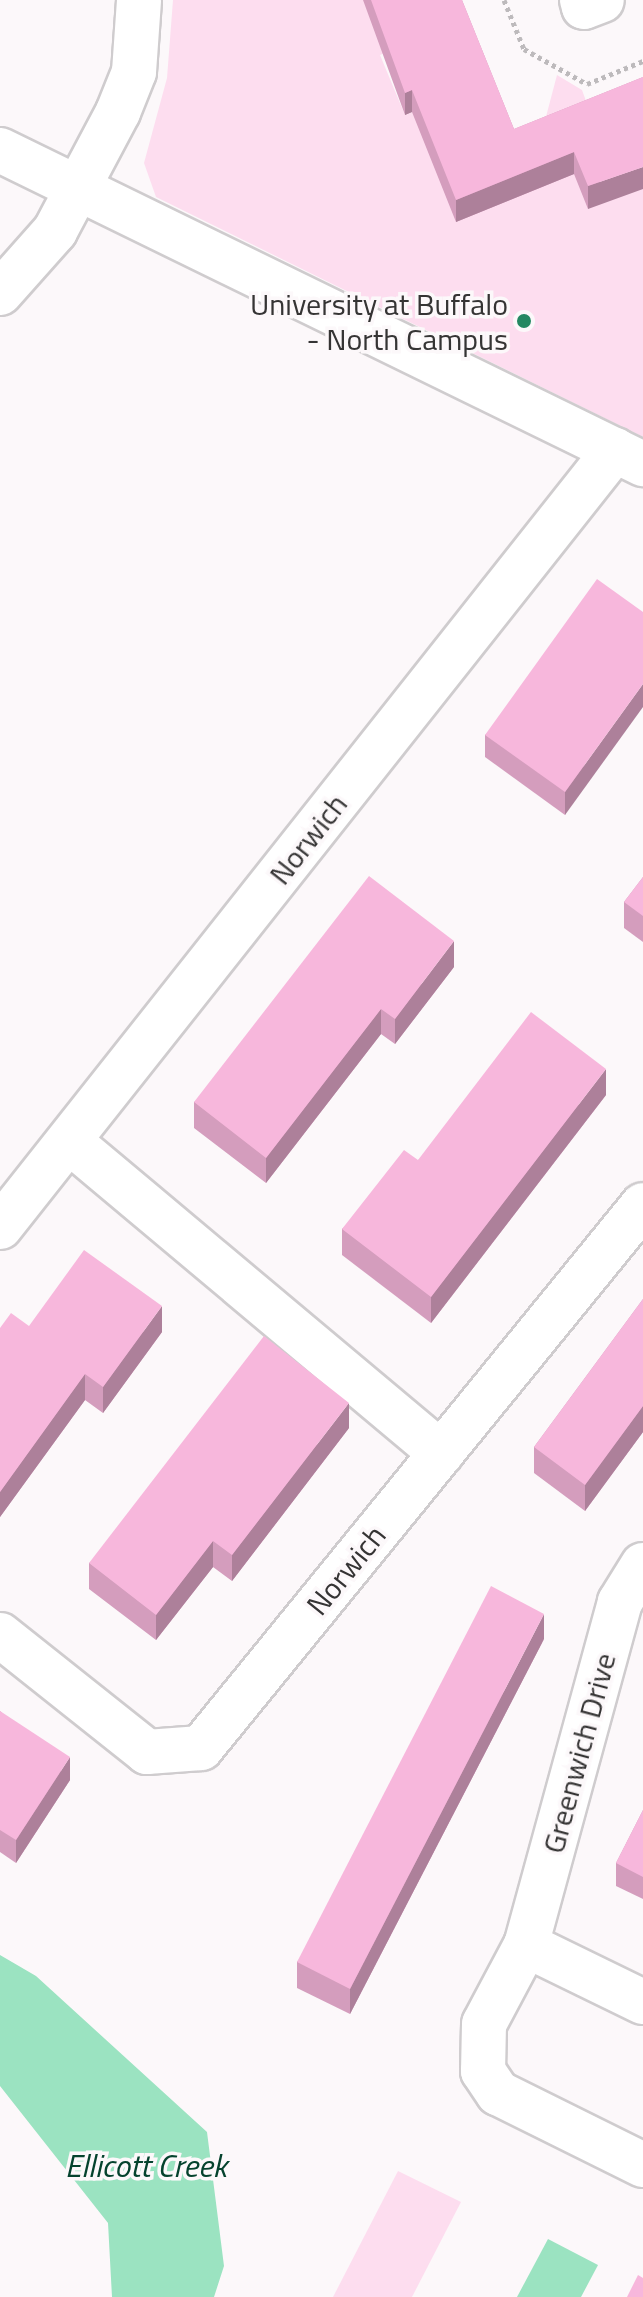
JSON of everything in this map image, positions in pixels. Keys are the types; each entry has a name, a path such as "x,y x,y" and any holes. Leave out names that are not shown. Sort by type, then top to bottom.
{"street":[{"path":"3,287 80,188 134,72 139,0"},
{"path":"582,0 584,7 602,0"},
{"path":"0,150 629,457"},
{"name":"Norwich","path":"0,1227 629,457"},
{"path":"69,1141 441,1453"},
{"name":"Norwich","path":"0,1635 147,1752 201,1748 643,1205"},
{"name":"Greenwich Drive","path":"643,1565 620,1602 526,1945 484,2024 483,2071 498,2093 643,2165"},
{"path":"526,1945 643,2002"}],"path":[{"path":"504,0 524,49 587,84 643,61"}],"shaded area":[{"name":"University at Buffalo - North Campus","path":"173,0 379,0 399,47 380,55 405,115 423,108 538,147 557,75 582,90 593,120 643,172 643,437 156,197 144,163 167,78"},
{"path":"398,2171 461,2202 412,2297 333,2297"}],"water":[{"name":"Ellicott Creek","path":"0,1955 36,1976 207,2132 224,2266 214,2297 112,2297 108,2223 0,2086"},
{"path":"548,2239 598,2265 581,2297 517,2297"}],"building":[{"path":"371,0 462,0 514,129 643,77 643,167 588,186 574,152 456,200 412,90 405,93"},
{"path":"597,579 643,612 643,684 565,792 485,735"},
{"path":"369,876 454,941 395,1019 381,1009 266,1158 194,1102"},
{"path":"643,877 643,916 624,902"},
{"path":"531,1012 606,1069 431,1297 342,1229 404,1150 418,1160"},
{"path":"84,1250 162,1306 103,1387 85,1374 0,1492 0,1328 11,1313 29,1326"},
{"path":"643,1299 643,1406 585,1485 534,1447"},
{"path":"264,1336 349,1403 232,1555 213,1541 156,1615 89,1563"},
{"path":"491,1586 544,1614 350,1989 297,1962"},
{"path":"0,1711 70,1757 16,1840 0,1830"},
{"path":"643,1810 643,1877 616,1863"},
{"path":"638,2275 643,2278 643,2297 627,2297"}],"place":[{"name":"University at Buffalo - North Campus","path":"524,321"}]}
